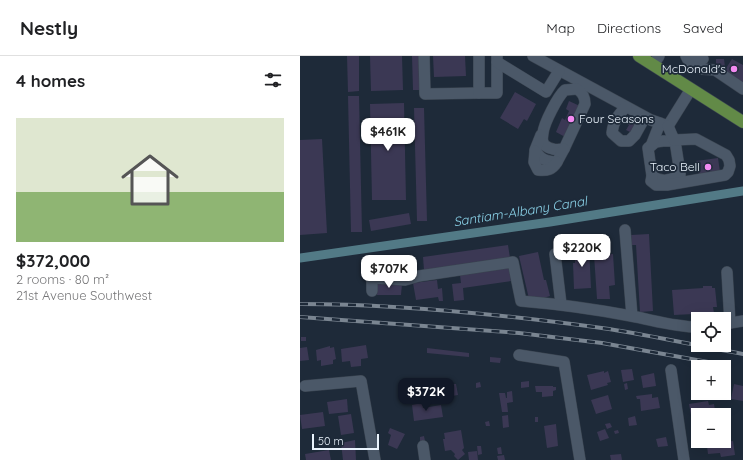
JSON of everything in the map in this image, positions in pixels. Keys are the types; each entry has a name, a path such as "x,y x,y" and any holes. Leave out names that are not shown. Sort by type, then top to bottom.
{"main road":[{"path":"639,56 656,60 691,89 743,122"}],"street":[{"path":"424,56 425,94 498,93 497,59"},
{"path":"478,56 480,94"},
{"path":"533,56 559,71 579,88 664,124 674,140 696,139 726,155 729,160 730,166 725,176 656,185 651,181 652,176 648,148 664,124 691,89"},
{"path":"686,56 692,63 701,62 743,89"},
{"path":"497,59 546,92 559,71"},
{"path":"579,88 585,98 585,104 560,149 557,162 554,167 547,171 538,170 534,162 535,150 560,94 565,90 579,88"},
{"path":"626,107 617,116 612,126 612,134 621,141 629,141 635,135 645,117"},
{"path":"543,131 542,139 544,145 549,149 560,149"},
{"path":"650,146 656,142 675,141 680,173 680,176 668,180 658,180 652,176"},
{"path":"625,230 632,316"},
{"path":"555,254 561,304"},
{"path":"372,291 372,278 405,280 418,276 513,262 521,301 561,304 632,316 682,327 691,327"},
{"path":"727,272 727,312"},
{"path":"731,323 743,321"},
{"path":"519,355 564,362 580,460"},
{"path":"671,370 684,460"},
{"path":"305,386 362,381 375,460"},
{"path":"423,446 425,460"}],"building":[{"path":"347,56 359,56 359,91 348,92"},
{"path":"370,56 402,56 403,90 371,91"},
{"path":"412,56 421,56 422,90 413,90"},
{"path":"433,56 465,56 466,76 434,77"},
{"path":"716,59 724,59 725,67 716,67"},
{"name":"McDonald's","path":"732,59 743,65 743,85 723,73"},
{"path":"515,92 536,104 527,121 524,119 518,129 500,118"},
{"path":"348,96 359,96 362,232 351,232"},
{"name":"Four Seasons","path":"569,101 582,107 567,138 556,132 562,118 565,120 569,111 566,109"},
{"path":"404,103 406,200 372,200 370,104"},
{"path":"414,108 424,108 427,221 417,221"},
{"path":"629,121 636,125 630,132 626,130 629,125 627,124"},
{"path":"322,139 327,233 300,235 300,140"},
{"name":"Taco Bell","path":"718,158 720,172 699,175 696,161"},
{"path":"409,213 411,224 371,231 369,220"},
{"path":"649,234 653,311 640,312 636,245 632,245 631,235"},
{"path":"508,245 510,258 424,270 423,257"},
{"path":"589,246 591,288 574,289 573,263 575,263 575,247"},
{"path":"538,252 544,280 546,280 550,296 537,300 529,299 519,256"},
{"path":"613,254 615,285 609,286 610,299 597,299 594,255"},
{"path":"509,268 511,281 463,288 464,300 454,301 452,284 461,283 460,275"},
{"path":"437,280 438,289 442,288 443,301 439,301 438,297 416,300 413,283"},
{"path":"377,284 402,284 401,295 377,295"},
{"path":"703,286 712,286 712,288 715,288 717,307 713,307 714,312 691,312 691,314 674,315 672,290 703,288"},
{"path":"301,337 306,337 306,341 301,341"},
{"path":"366,345 368,358 361,359 361,366 351,367 350,361 342,362 341,349"},
{"path":"330,346 330,348 334,347 336,359 333,360 333,364 321,366 321,360 317,361 316,350"},
{"path":"307,347 309,360 300,361 300,348"},
{"path":"427,348 469,353 469,357 427,353"},
{"path":"490,357 501,358 500,363 490,362"},
{"path":"632,369 634,380 623,382 621,370"},
{"path":"604,371 604,373 608,371 611,382 607,383 608,385 591,390 587,375"},
{"path":"654,373 656,386 643,388 641,376"},
{"path":"529,381 529,387 521,388 521,382"},
{"path":"480,382 481,387 476,388 476,383"},
{"path":"627,383 628,389 625,390 624,384"},
{"path":"450,384 456,384 458,395 452,396"},
{"path":"734,384 743,386 743,401 731,399"},
{"path":"535,386 553,386 556,387 556,390 553,391 553,396 542,397 542,392 536,392"},
{"path":"512,391 513,402 507,403 508,412 502,412 499,393 505,393 507,398 507,392"},
{"path":"652,394 652,398 658,397 660,408 641,411 640,399 637,399 636,396"},
{"path":"608,395 612,409 596,414 591,400"},
{"path":"347,399 348,412 329,414 327,402"},
{"path":"708,401 709,405 714,404 715,408 691,408 691,415 689,404"},
{"path":"422,403 423,408 441,405 443,417 414,421 412,405"},
{"path":"323,412 325,426 302,429 300,415"},
{"path":"351,414 354,433 341,435 338,416"},
{"path":"508,415 509,427 503,428 502,416"},
{"path":"635,416 637,425 629,426 628,418"},
{"path":"535,417 538,417 538,422 535,422"},
{"path":"489,421 490,426 486,426 485,422"},
{"path":"610,423 612,427 607,429 605,424"},
{"path":"556,424 558,446 547,448 544,426"},
{"path":"390,428 405,434 397,449 388,445 391,435 388,433"},
{"path":"605,429 609,438 600,441 597,432"},
{"path":"461,430 464,448 462,450 465,454 458,460 451,450 445,451 443,439 445,439 444,433"},
{"path":"618,430 619,433 615,434 614,431"},
{"path":"424,436 425,441 420,441 420,437"},
{"path":"666,437 668,446 658,447 656,439"},
{"path":"355,440 356,460 343,460 341,443"},
{"path":"731,441 733,441 735,455 721,457 720,453 708,454 707,448 731,448"},
{"path":"477,446 481,446 482,454 478,455"},
{"path":"501,447 502,454 498,454 497,448"},
{"path":"329,450 331,460 306,460 305,454"},
{"path":"477,451 478,460 469,460 468,452"},
{"path":"621,454 622,460 611,460 610,455"},
{"path":"504,455 505,460 498,460 497,456"}],"waterway":[{"name":"Santiam-Albany Canal","path":"300,258 550,222 743,191"}],"railway":[{"path":"300,304 339,304 416,308 532,319 609,329 743,354"},
{"path":"300,317 519,333 602,343 697,360"}],"place":[{"name":"McDonald's","path":"734,69"},
{"name":"Four Seasons","path":"571,119"},
{"name":"Taco Bell","path":"708,167"}]}
